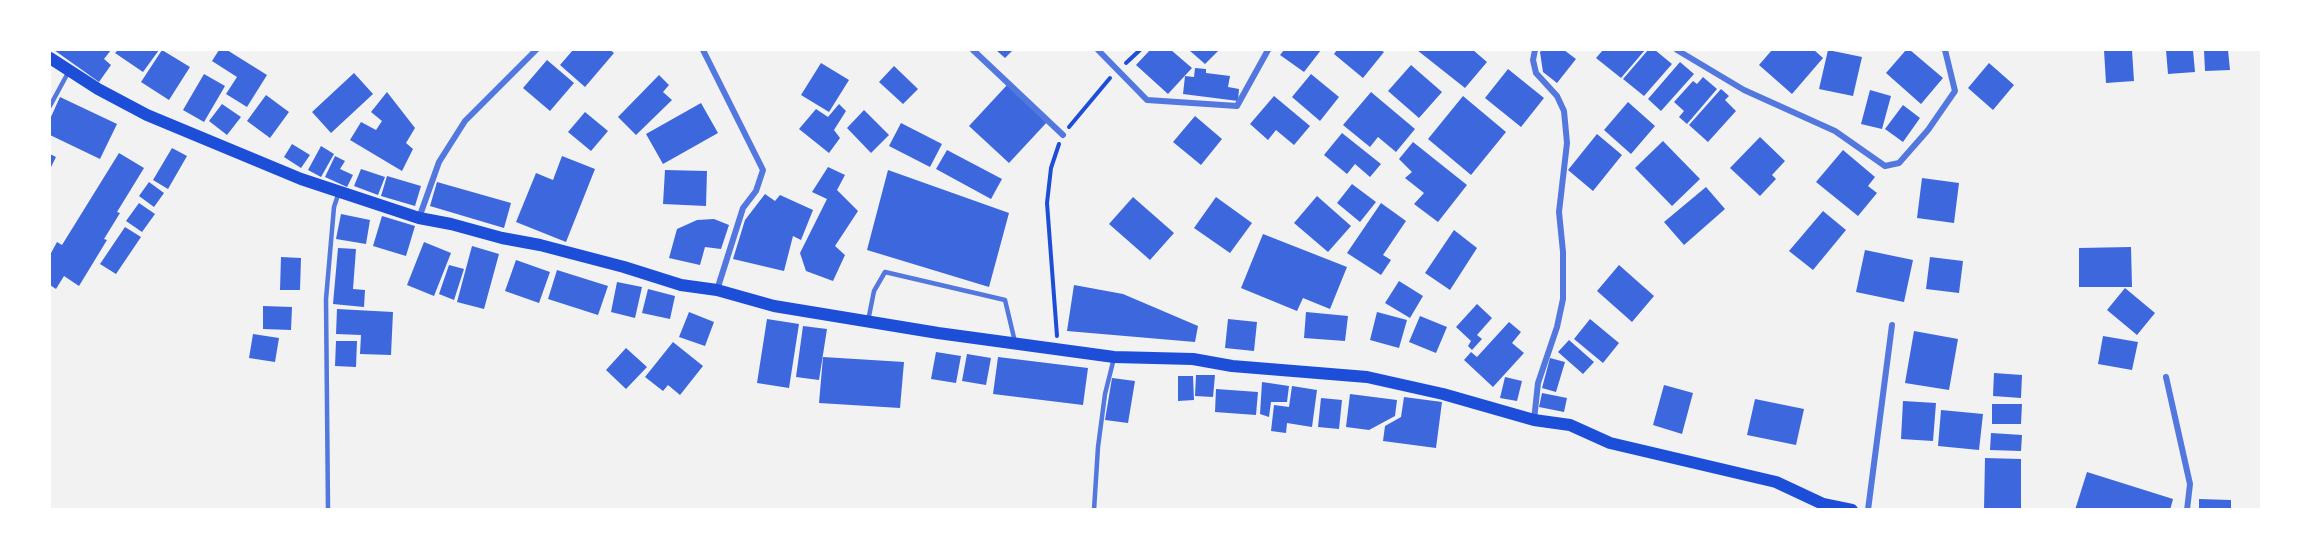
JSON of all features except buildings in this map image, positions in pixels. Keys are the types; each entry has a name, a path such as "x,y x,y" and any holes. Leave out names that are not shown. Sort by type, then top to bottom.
{"main road":[{"path":"50,58 147,116 339,192 419,218 540,245 681,285 717,290 774,306 1114,357 1193,359 1232,366 1367,377 1443,394 1534,420 1570,424 1610,442 1776,482 1823,504 1852,510"}],"street":[{"path":"419,218 438,162 465,121 536,50"},
{"path":"703,50 763,170 756,191 743,208 717,290"},
{"path":"973,50 1063,135"},
{"path":"1098,50 1147,100 1237,106 1268,50"},
{"path":"1534,420 1538,383 1557,327 1563,299 1563,252 1559,212 1567,143 1564,111 1557,96 1536,73 1533,60 1535,50"},
{"path":"1677,50 1744,90 1795,111 1835,131 1885,166 1899,163 1944,109 1955,91 1945,50"},
{"path":"1868,510 1893,325"},
{"path":"2166,377 2190,484 2187,510"}],"lane":[{"path":"50,106 69,71"},
{"path":"328,510 326,300 334,207 339,192"},
{"path":"868,321 874,291 885,272 1005,300 1015,343"},
{"path":"1094,510 1098,447 1105,394 1114,357"}],"path":[{"path":"1058,349 1047,203 1051,168 1063,135 1102,86 1140,50"}]}
